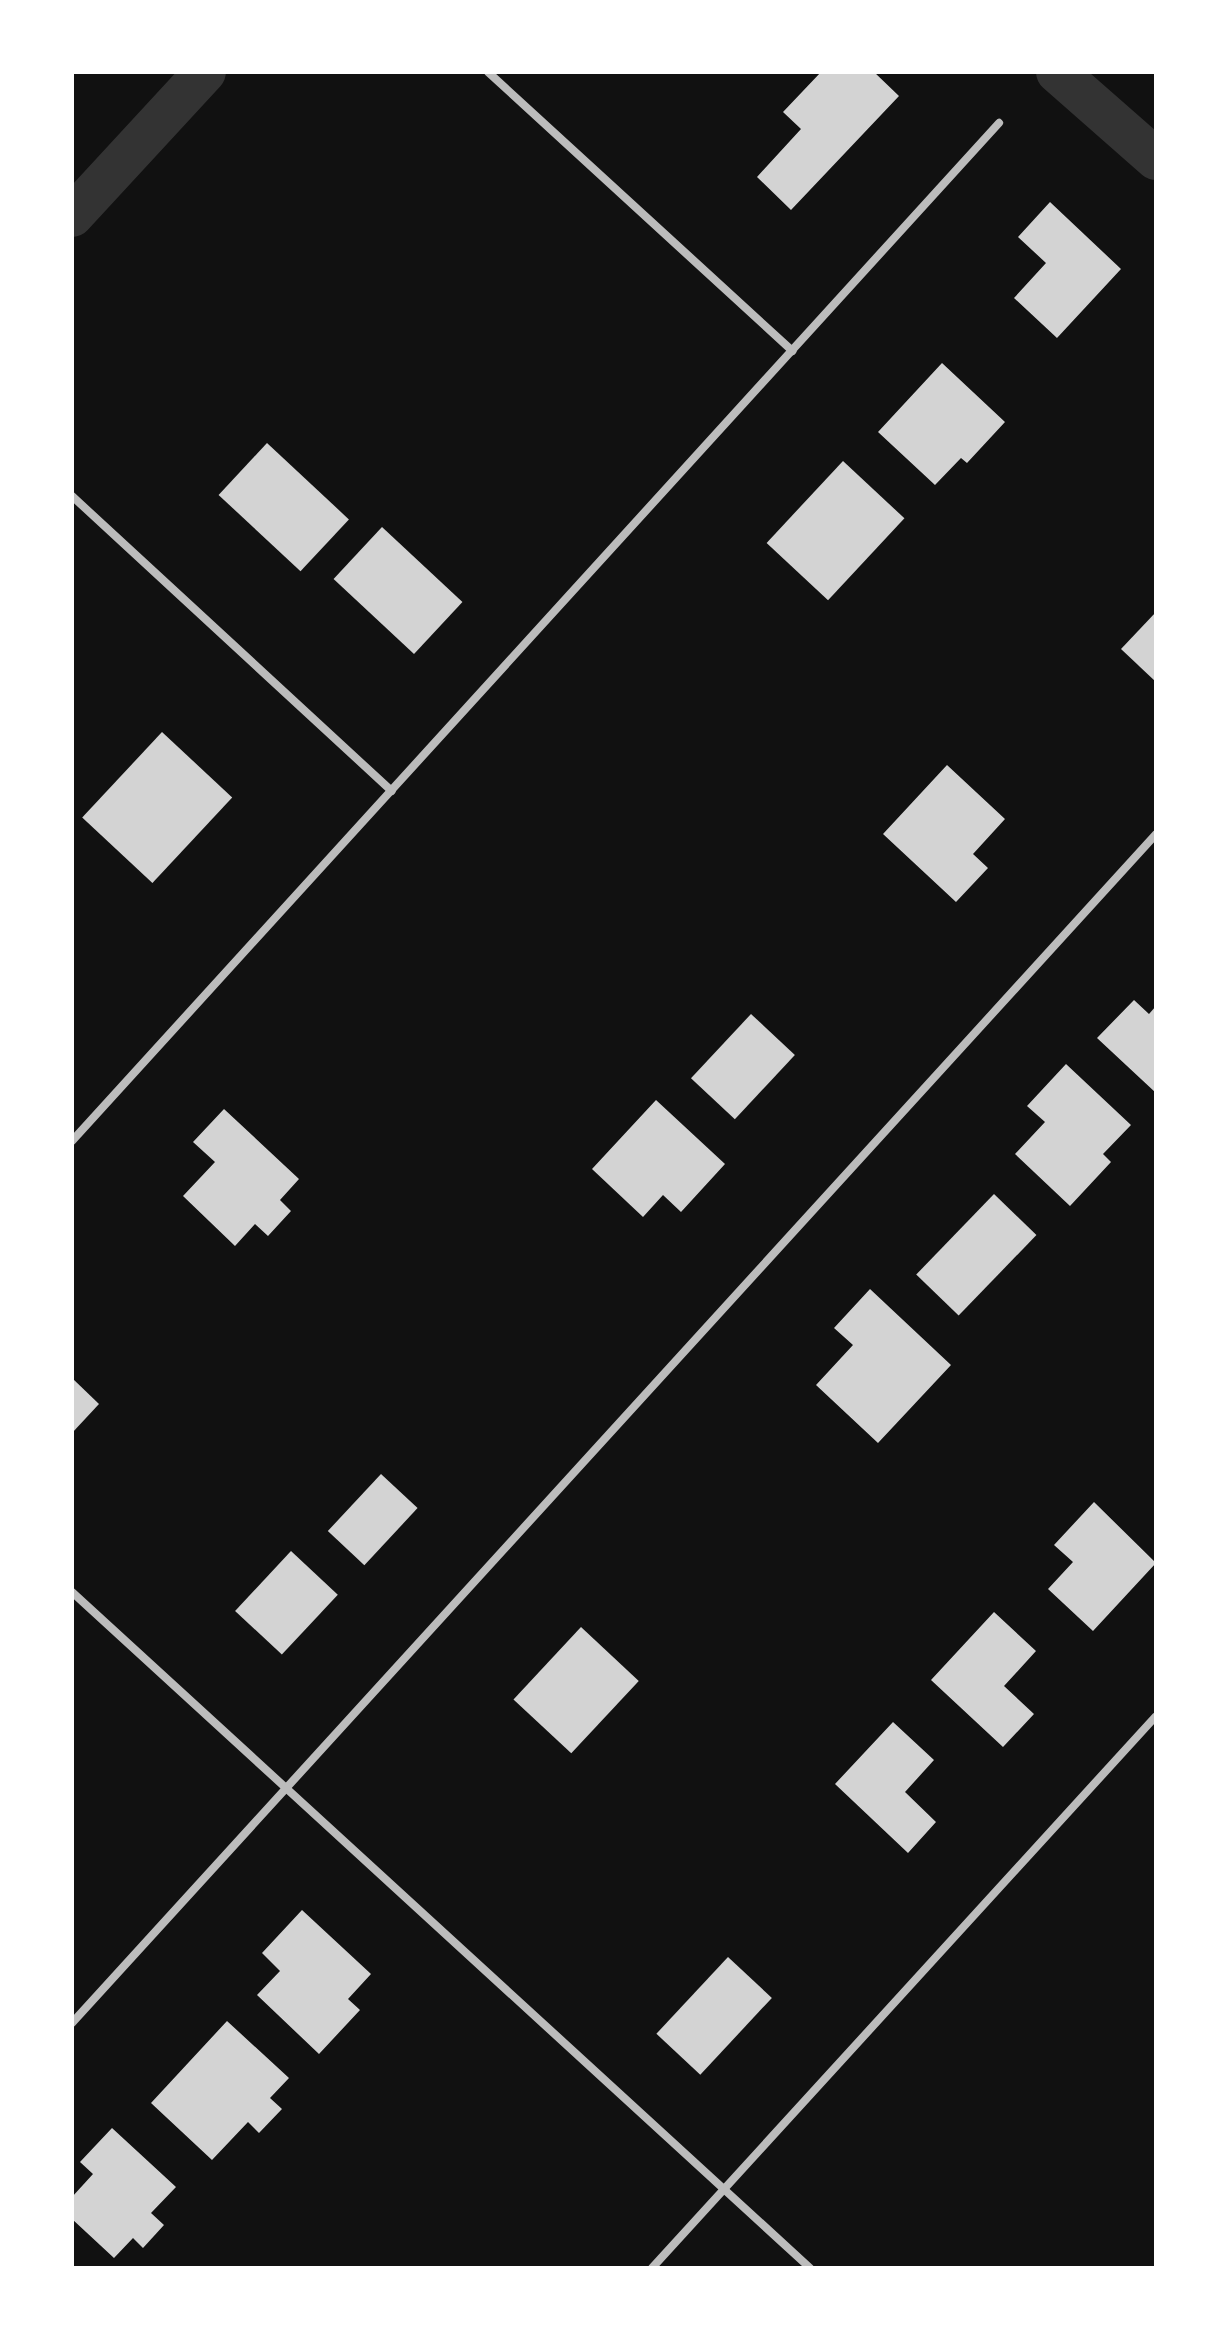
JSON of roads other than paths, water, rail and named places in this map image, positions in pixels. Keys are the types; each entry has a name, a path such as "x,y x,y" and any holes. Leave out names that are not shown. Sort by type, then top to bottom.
{"street":[{"path":"488,72 792,351"},
{"path":"72,1141 999,123"},
{"path":"72,496 392,791"},
{"path":"72,2023 1156,834"},
{"path":"72,1592 810,2268"},
{"path":"652,2268 1156,1716"}],"waterway":[{"path":"72,216 205,72"},
{"path":"1057,72 1156,159"}]}
